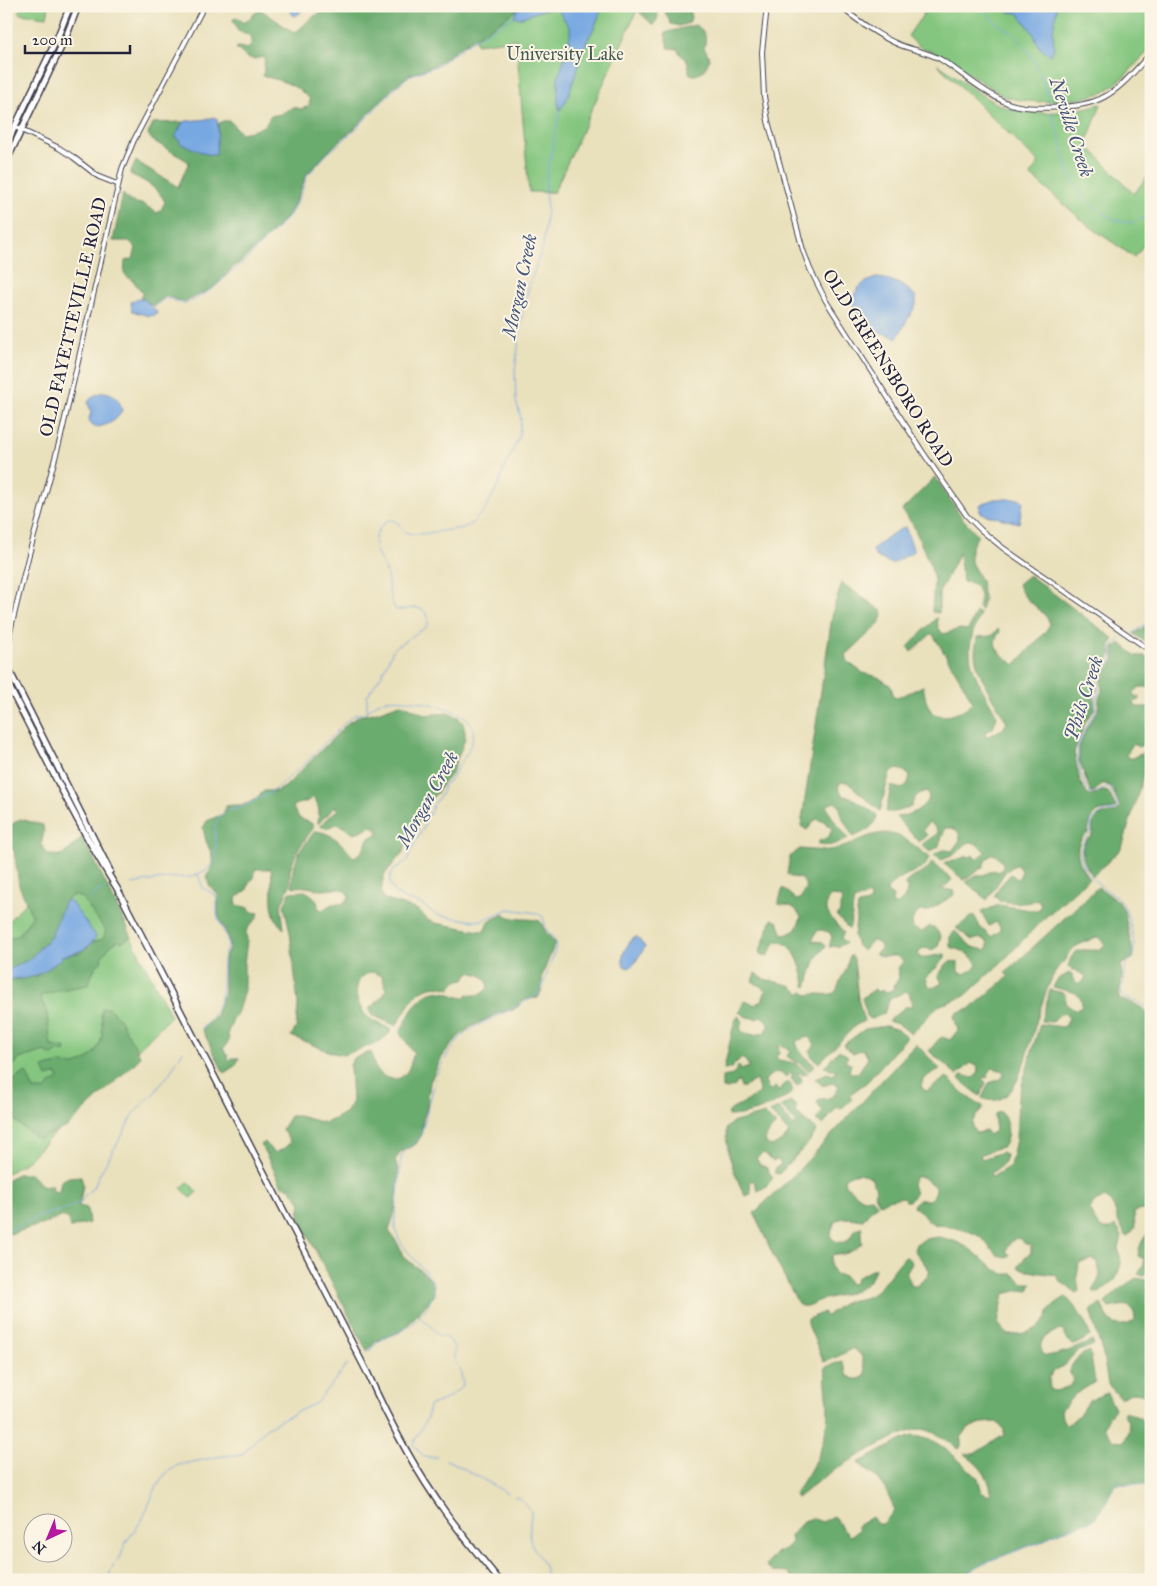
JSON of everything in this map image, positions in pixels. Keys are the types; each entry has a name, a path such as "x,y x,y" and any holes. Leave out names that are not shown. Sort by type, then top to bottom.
{"highway":[{"path":"6,144 54,47 70,6"},
{"path":"6,162 63,44 78,6"},
{"path":"6,664 118,890"},
{"path":"7,682 96,853 118,890 401,1441 446,1513 499,1580"}],"street":[{"name":"OLD FAYETTEVILLE ROAD","path":"6,648 7,638 61,436 117,184 134,140 204,6"},
{"name":"OLD GREENSBORO ROAD","path":"767,6 762,40 763,87 766,112 803,250 826,301 928,460 976,526 1011,554 1151,651"},
{"path":"840,6 884,38 931,54 1005,102 1022,106 1056,107 1086,103 1104,97 1125,81 1151,52"},
{"path":"15,127 59,148 99,176 117,184"}],"green space":[{"path":"20,6 49,6 47,17 20,14"},
{"path":"346,6 521,6 436,65 409,75 394,87 306,175 289,215 241,262 234,266 215,287 183,302 166,296 153,306 144,299 140,299 143,293 124,274 125,261 133,259 136,248 129,241 113,241 123,194 130,201 145,205 157,213 165,202 155,188 130,174 136,161 178,187 189,162 152,140 148,134 153,123 183,122 178,133 181,144 191,146 210,155 217,144 218,124 223,121 230,121 240,133 262,127 270,116 281,114 293,107 301,109 309,106 310,99 294,86 263,76 265,57 247,58 236,48 247,49 251,45 252,40 251,36 238,31 233,19 237,17 244,23 260,9 294,33 317,15 329,9 341,14"},
{"name":"University Lake","path":"361,6 639,6 554,192 529,192 516,39 477,44 473,34"},
{"path":"633,6 653,6 657,11 657,20 653,25"},
{"path":"664,6 689,6 691,18 689,23 679,26 671,24"},
{"path":"929,6 1151,6 1151,48 1125,76 1105,92 1079,99 1037,102 1014,99 1003,96 941,55 920,47 908,36"},
{"path":"695,25 705,35 704,48 709,59 702,72 692,75 689,73 687,61 679,53 678,49 668,48 665,33"},
{"path":"937,64 993,102 1013,110 1038,113 1078,109 1101,104 1086,144 1134,194 1151,171 1151,236 1134,257 1089,226 1030,175 1039,163"},
{"path":"935,477 963,519 978,535 971,548 971,562 981,581 984,599 981,610 978,608 980,596 977,587 963,582 959,553 939,593 939,613 932,612 934,581 931,567 913,525 902,510"},
{"path":"1029,575 1114,639 1109,646 1112,653 1095,679 1097,689 1094,695 1094,710 1085,722 1074,752 1080,782 1087,794 1092,796 1103,791 1108,792 1116,807 1095,814 1092,817 1088,833 1079,843 1079,861 1089,878 1039,923 1005,959 965,996 938,1006 911,1034 900,1025 888,1021 905,1007 912,1006 910,995 906,991 890,999 884,1013 872,1019 868,1018 862,998 875,989 877,992 883,990 887,992 894,989 899,978 898,968 903,962 897,956 883,957 875,954 881,949 881,945 873,940 863,951 857,946 854,936 858,905 868,903 870,901 869,895 854,901 849,929 836,915 840,913 842,901 840,897 831,896 827,901 826,905 829,915 844,933 841,938 846,943 829,947 832,937 829,932 817,931 812,941 823,942 826,947 818,955 807,987 805,986 802,970 797,958 788,945 776,941 767,957 759,953 772,919 778,922 783,935 795,930 801,917 792,907 778,904 783,888 796,900 801,898 805,888 801,878 791,877 787,874 790,856 800,849 835,849 872,835 885,833 902,838 929,857 922,868 901,878 887,889 888,893 893,896 892,904 896,905 906,896 907,887 904,885 907,881 926,871 932,862 952,879 947,885 940,888 954,891 954,895 928,911 920,911 912,920 913,928 922,932 930,926 934,927 941,936 938,946 931,951 923,948 918,954 920,958 945,954 945,959 926,978 929,986 933,988 942,983 938,975 946,964 954,961 958,962 958,972 964,974 974,969 977,965 969,955 950,947 950,937 955,931 972,947 985,950 988,946 984,939 972,940 956,928 974,915 980,927 991,937 1000,931 1000,927 996,922 989,926 981,912 999,905 1038,910 1041,905 1038,899 1019,903 999,901 998,897 994,897 999,887 1011,874 1017,879 1020,876 1021,871 1015,865 1005,872 987,900 966,882 976,875 983,875 994,870 999,872 1003,867 1002,862 993,854 986,859 983,867 964,880 943,863 973,855 977,860 985,852 973,842 970,842 954,854 941,860 934,855 942,850 952,851 960,840 958,832 954,829 945,828 939,846 930,852 922,845 938,832 929,822 923,830 927,835 919,842 896,817 911,814 919,809 929,798 927,791 916,796 911,807 895,812 886,812 891,786 902,789 908,783 910,776 904,771 897,769 890,772 880,811 847,782 841,782 838,787 843,796 851,797 877,815 872,826 865,831 853,837 843,819 839,805 835,802 827,805 829,812 848,838 826,846 818,845 819,841 829,837 832,828 825,822 816,819 807,830 801,826 833,610 842,583 883,612 879,624 846,655 848,662 863,673 878,677 891,686 895,697 923,686 926,701 932,713 943,716 959,712 973,702 932,633 911,652 908,647 937,617 938,627 943,634 960,629 968,630 976,612 980,614 971,642 971,660 976,676 997,716 993,728 985,732 986,737 1003,729 1007,722 987,689 979,670 975,653 977,637 991,636 998,629 1000,632 996,637 996,646 1002,655 1015,665 1045,632 1050,624 1047,618 1024,596 1018,584"},
{"path":"1151,621 1151,646 1134,634"},
{"path":"1121,643 1136,656 1146,656 1151,660 1151,689 1140,687 1133,693 1140,700 1134,702 1137,707 1151,707 1151,738 1139,747 1133,744 1126,755 1132,758 1151,749 1122,848 1093,876 1083,857 1083,848 1092,835 1095,820 1106,814 1116,813 1120,806 1113,790 1106,784 1102,784 1094,792 1091,792 1079,760 1079,747 1088,725 1098,711 1099,698 1102,692 1101,682 1114,660 1114,648"},
{"path":"400,704 425,715 447,713 458,717 463,723 465,739 451,775 427,803 420,815 417,830 413,833 403,852 384,875 381,892 384,899 418,910 428,920 435,923 480,931 484,931 489,921 504,914 518,919 540,921 555,943 542,976 542,989 538,998 527,999 513,1010 501,1012 471,1027 458,1037 442,1057 430,1082 421,1136 416,1144 401,1152 395,1160 398,1169 398,1188 395,1210 389,1231 398,1244 403,1256 432,1282 435,1295 400,1332 377,1341 367,1351 299,1218 301,1202 289,1187 282,1186 261,1145 265,1142 276,1153 287,1146 290,1142 282,1129 290,1116 298,1116 325,1123 346,1112 352,1101 350,1066 353,1058 371,1052 375,1067 385,1077 397,1079 405,1074 414,1053 400,1033 416,1005 427,994 442,992 464,998 468,994 476,995 481,993 488,988 488,984 482,976 469,972 465,979 456,982 450,989 430,987 423,990 411,1002 396,1026 372,1015 369,1009 384,995 386,989 382,976 374,972 368,973 359,981 356,991 357,997 361,1009 369,1018 390,1029 390,1033 383,1039 375,1044 343,1055 333,1053 291,1036 296,1028 298,1004 290,932 284,905 290,892 305,891 314,898 318,908 322,910 332,904 342,904 349,898 348,894 342,889 320,890 292,886 293,870 299,852 315,831 332,837 353,857 365,847 368,838 379,834 372,826 353,834 348,829 337,824 326,828 320,826 338,809 335,807 318,824 318,807 312,797 308,801 295,805 293,808 299,818 311,823 314,827 297,851 290,869 290,885 281,905 284,929 278,923 273,909 271,869 255,869 254,878 249,882 247,890 236,898 237,905 259,913 246,932 244,990 237,1014 228,1032 229,1041 223,1049 229,1061 232,1058 239,1058 236,1065 224,1073 202,1029 216,1015 224,993 224,963 225,955 229,950 228,937 218,915 218,895 209,885 206,877 212,868 212,855 203,828 207,821 223,814 226,806 246,804 264,791 277,791 285,787 348,723 359,716"},
{"path":"20,819 43,825 44,832 41,844 46,854 62,854 81,838 84,839 131,935 129,938 121,942 119,940 110,946 101,958 102,961 95,967 88,985 40,996 47,1014 51,1046 65,1047 66,1051 49,1055 45,1051 19,1059 10,1066 6,1065 6,981 36,976 60,959 61,956 79,953 93,942 103,939 106,931 82,898 73,895 65,901 51,937 30,959 6,971 6,939 19,935 32,916 19,885 14,850 6,844 6,828"},
{"path":"82,841 171,1016 26,1162 6,1174 6,924"},
{"path":"1098,887 1119,902 1124,911 1134,957 1121,966 1122,978 1119,998 1142,1008 1151,1019 1151,1209 1134,1213 1135,1228 1128,1236 1126,1236 1119,1223 1112,1204 1107,1200 1104,1198 1093,1203 1090,1210 1099,1226 1111,1229 1116,1226 1122,1236 1119,1249 1121,1264 1115,1280 1099,1293 1094,1292 1093,1289 1100,1273 1096,1261 1091,1259 1079,1264 1077,1277 1079,1291 1076,1293 1060,1281 1056,1275 1018,1268 1025,1257 1031,1253 1031,1246 1025,1244 1020,1239 1016,1238 1008,1246 1006,1253 1010,1254 1007,1258 994,1252 977,1235 931,1222 913,1206 918,1201 929,1200 935,1191 935,1187 923,1177 915,1177 912,1184 915,1194 909,1201 906,1201 903,1197 887,1200 880,1204 874,1194 876,1189 871,1177 857,1174 844,1179 845,1185 863,1199 872,1198 878,1205 863,1220 846,1218 835,1221 830,1235 834,1240 841,1242 849,1240 856,1230 862,1227 862,1243 849,1252 833,1254 831,1264 835,1274 845,1276 849,1283 852,1284 855,1283 856,1278 875,1268 872,1276 861,1288 854,1291 807,1306 799,1305 754,1213 797,1172 916,1044 940,1069 924,1080 921,1086 924,1090 927,1091 947,1077 968,1097 983,1106 983,1109 972,1124 977,1133 986,1131 989,1135 996,1130 994,1116 996,1113 1001,1112 1007,1124 1007,1139 1003,1147 980,1155 982,1159 1002,1152 1006,1155 1002,1164 990,1174 992,1177 1010,1166 1016,1140 1018,1098 1040,1024 1063,1027 1069,1018 1064,1013 1060,1014 1052,1022 1041,1021 1050,990 1065,994 1065,1003 1074,1010 1082,1006 1081,999 1076,993 1053,987 1057,980 1069,973 1077,984 1082,983 1086,977 1068,967 1071,958 1080,950 1096,950 1105,944 1100,938 1096,937 1082,943 1071,951 1065,961 1059,966 1053,976 1037,1018 1018,1079 1004,1097 994,1100 982,1098 989,1083 1001,1079 1004,1075 1003,1071 993,1068 987,1078 982,1078 986,1083 980,1096 959,1079 962,1075 971,1078 975,1077 979,1072 977,1066 971,1063 957,1075 929,1051 942,1037 950,1040 958,1030 954,1016 956,1013 970,1009 1009,976 1005,973"},
{"path":"851,955 854,959 858,999 864,1021 856,1025 819,1063 811,1056 810,1051 815,1044 808,1037 796,1041 803,1055 815,1065 809,1071 788,1057 790,1052 781,1044 778,1048 780,1052 776,1057 779,1060 795,1063 808,1073 803,1075 798,1072 802,1082 797,1086 791,1078 793,1073 790,1073 787,1077 778,1072 769,1076 765,1081 768,1090 775,1087 779,1090 787,1082 790,1083 793,1092 762,1109 736,1116 728,1116 731,1110 760,1093 756,1080 742,1088 738,1081 735,1086 727,1089 722,1088 722,1077 733,1075 739,1065 741,1070 749,1067 746,1061 741,1058 731,1068 724,1069 734,1023 738,1016 743,1021 740,1027 742,1032 754,1035 764,1033 769,1026 761,1016 757,1019 747,1017 739,1012 744,1001 755,1005 762,1001 766,990 752,981 755,973 764,979 789,985 800,993 804,991 807,995 831,994 837,989"},
{"path":"102,1008 109,1008 119,1018 141,1057 67,1127 38,1139 23,1128 13,1117 6,1096 6,1085 26,1072 34,1090 46,1090 50,1084 59,1079 57,1074 47,1077 43,1068 60,1064 74,1065 90,1057 100,1043"},
{"path":"886,1026 898,1030 907,1037 867,1082 849,1095 852,1099 841,1109 837,1107 823,1125 816,1120 823,1111 817,1103 819,1099 826,1099 834,1095 839,1086 832,1083 823,1086 815,1079 827,1073 833,1075 837,1071 824,1067 839,1050 848,1056 845,1062 851,1064 849,1071 851,1073 858,1073 868,1058 863,1049 853,1053 843,1045 865,1029"},
{"path":"791,1102 797,1106 795,1111 817,1130 810,1141 779,1174 775,1173 775,1169 781,1164 778,1160 773,1161 763,1153 756,1158 760,1165 766,1167 773,1178 765,1187 758,1191 754,1181 750,1181 751,1194 745,1196 732,1164 726,1138 726,1129 731,1123 765,1114 776,1125 765,1140 772,1147 785,1139 789,1133 770,1112 778,1108 794,1126 796,1123 781,1106"},
{"path":"17,1174 30,1174 44,1187 51,1185 53,1191 59,1192 61,1181 69,1177 81,1176 83,1185 79,1206 87,1208 89,1223 70,1228 68,1219 62,1216 44,1224 6,1235 6,1180"},
{"path":"188,1182 197,1192 191,1198 181,1188"},
{"path":"1151,1230 1151,1269 1144,1276 1138,1274 1144,1264 1144,1259 1138,1256 1142,1242"},
{"path":"938,1237 966,1247 1003,1274 1013,1274 1023,1283 1032,1283 1029,1291 1020,1290 1004,1294 998,1323 1009,1335 1034,1330 1042,1324 1048,1312 1056,1303 1066,1297 1070,1301 1084,1320 1090,1336 1072,1345 1062,1330 1057,1331 1044,1338 1041,1346 1042,1351 1045,1356 1057,1354 1092,1341 1094,1345 1079,1351 1064,1366 1053,1371 1049,1378 1050,1390 1056,1391 1070,1386 1073,1379 1069,1371 1071,1367 1080,1356 1090,1351 1095,1382 1074,1395 1061,1410 1062,1418 1066,1425 1079,1414 1089,1400 1107,1393 1115,1409 1104,1427 1115,1441 1123,1442 1128,1434 1129,1424 1123,1413 1126,1411 1141,1419 1148,1427 1151,1425 1151,1485 1117,1484 1101,1511 1093,1520 989,1561 959,1580 793,1580 788,1573 773,1572 766,1566 776,1553 786,1548 791,1542 790,1536 804,1521 812,1518 822,1522 834,1516 850,1536 859,1530 857,1526 872,1517 877,1524 883,1524 895,1510 885,1489 876,1477 858,1463 904,1439 913,1436 934,1441 952,1454 978,1478 982,1493 988,1495 991,1493 986,1476 964,1454 974,1454 1004,1435 1004,1430 997,1422 982,1423 968,1428 961,1438 959,1449 937,1434 927,1430 914,1430 902,1434 844,1464 797,1498 794,1494 813,1465 822,1444 828,1409 825,1378 826,1367 842,1361 848,1376 854,1379 860,1379 866,1373 861,1355 853,1348 824,1362 809,1327 808,1319 824,1312 824,1315 827,1316 843,1303 865,1298 872,1294 906,1256 912,1263 906,1274 912,1286 916,1286 927,1277 930,1271 914,1250 916,1244 925,1239"},
{"path":"1136,1278 1151,1281 1151,1404 1142,1394 1131,1393 1120,1398 1108,1384 1103,1355 1090,1310 1101,1304 1111,1322 1118,1325 1125,1325 1135,1320 1132,1309 1129,1307 1109,1308 1105,1303 1121,1288"}],"water":[{"path":"289,6 304,6 299,14 294,16"},
{"name":"University Lake","path":"521,6 607,6 600,13 587,41 567,99 560,110 558,103 558,78 567,50 570,28 558,10 546,9 519,18 514,16"},
{"path":"1006,6 1057,6 1053,31 1054,48 1050,55 1039,47 1033,33 1018,13 1009,12"},
{"path":"214,117 217,119 218,128 216,155 181,144 178,138 175,137 183,122"},
{"path":"876,278 898,283 916,297 916,305 897,338 864,326 855,313 853,301 856,291 865,283"},
{"path":"137,299 144,299 157,312 156,315 149,316 132,311 131,302"},
{"path":"103,392 110,393 116,397 122,410 111,423 94,427 89,419 91,412 88,402 93,396"},
{"path":"994,499 1020,499 1023,501 1019,523 980,512 980,505"},
{"path":"905,527 914,551 892,564 875,556 873,550 876,546"},
{"path":"67,900 70,901 96,936 90,945 71,954 61,956 61,959 37,975 6,981 6,971 30,959 51,937"},
{"path":"637,937 645,947 634,964 629,968 624,966 623,955 633,938"}],"waterway":[{"name":"Neville Creek","path":"989,6 987,11 992,20 1011,32 1022,43 1033,59 1045,86 1050,105"},
{"path":"154,307 166,298 184,304 215,287 243,263 290,215 301,194 307,176 395,88 409,76 437,66 464,46 516,15"},
{"name":"Neville Creek","path":"1051,109 1072,180 1088,201 1109,217 1126,222 1135,222 1151,211"},
{"name":"Morgan Creek","path":"367,709 367,696 382,674 394,648 428,624 427,615 421,609 396,610 391,597 386,572 376,549 375,538 378,531 389,520 396,521 405,532 412,534 463,528 471,524 484,511 499,484 519,437 521,418 516,401 515,371 523,308 543,246 547,208 545,193 547,174 560,111"},
{"name":"Phils Creek","path":"1132,634 1151,617"},
{"name":"Phils Creek","path":"1125,636 1112,646 1113,653 1110,662 1098,681 1099,693 1096,699 1096,711 1086,726 1078,747 1081,775 1087,790 1092,794 1109,787 1118,805 1115,811 1105,811 1091,821 1091,833 1081,847 1081,855 1082,862 1090,876 1121,901 1129,920 1134,951 1126,966 1121,994 1127,999 1144,1005 1151,1014"},
{"name":"Morgan Creek","path":"131,884 191,877 207,870 213,863 216,849 215,826 219,817 225,811 240,808 270,793 298,770 347,721 357,714 364,713 380,702 396,699 447,708 467,719 472,725 473,739 467,753 452,777 444,785 442,793 434,804 410,852 408,860 394,870 390,876 390,883 396,893 405,899 421,904 437,915 474,921 482,920 509,909 537,913 542,916 546,929 554,939 556,947 539,993 473,1028 461,1037 438,1071 422,1131 401,1157 395,1219 395,1230 402,1245 434,1282 433,1296 425,1310 414,1322 400,1332 381,1340 367,1353"},
{"path":"198,875 203,888 214,894 217,898 217,914 228,944 223,959 222,988 219,1003 210,1019 202,1028"},
{"path":"90,899 99,890 104,889"},
{"path":"6,1230 11,1230 38,1217 81,1202 85,1195 95,1186 97,1179 135,1112 155,1092 183,1051"},
{"path":"419,1317 430,1325 438,1335 447,1337 455,1348 455,1360 461,1373 463,1386 448,1398 429,1406 427,1418 413,1444 424,1457 437,1457"},
{"name":"Morgan Creek","path":"107,1580 114,1564 121,1556 126,1542 142,1520 156,1488 165,1474 178,1465 222,1456 242,1455 266,1428 316,1403 348,1364"},
{"path":"446,1460 507,1493"},
{"path":"959,1580 989,1561 1093,1520 1101,1511 1117,1484 1151,1485"},
{"path":"515,1497 520,1498 531,1511 530,1541 544,1565 546,1580"}]}
